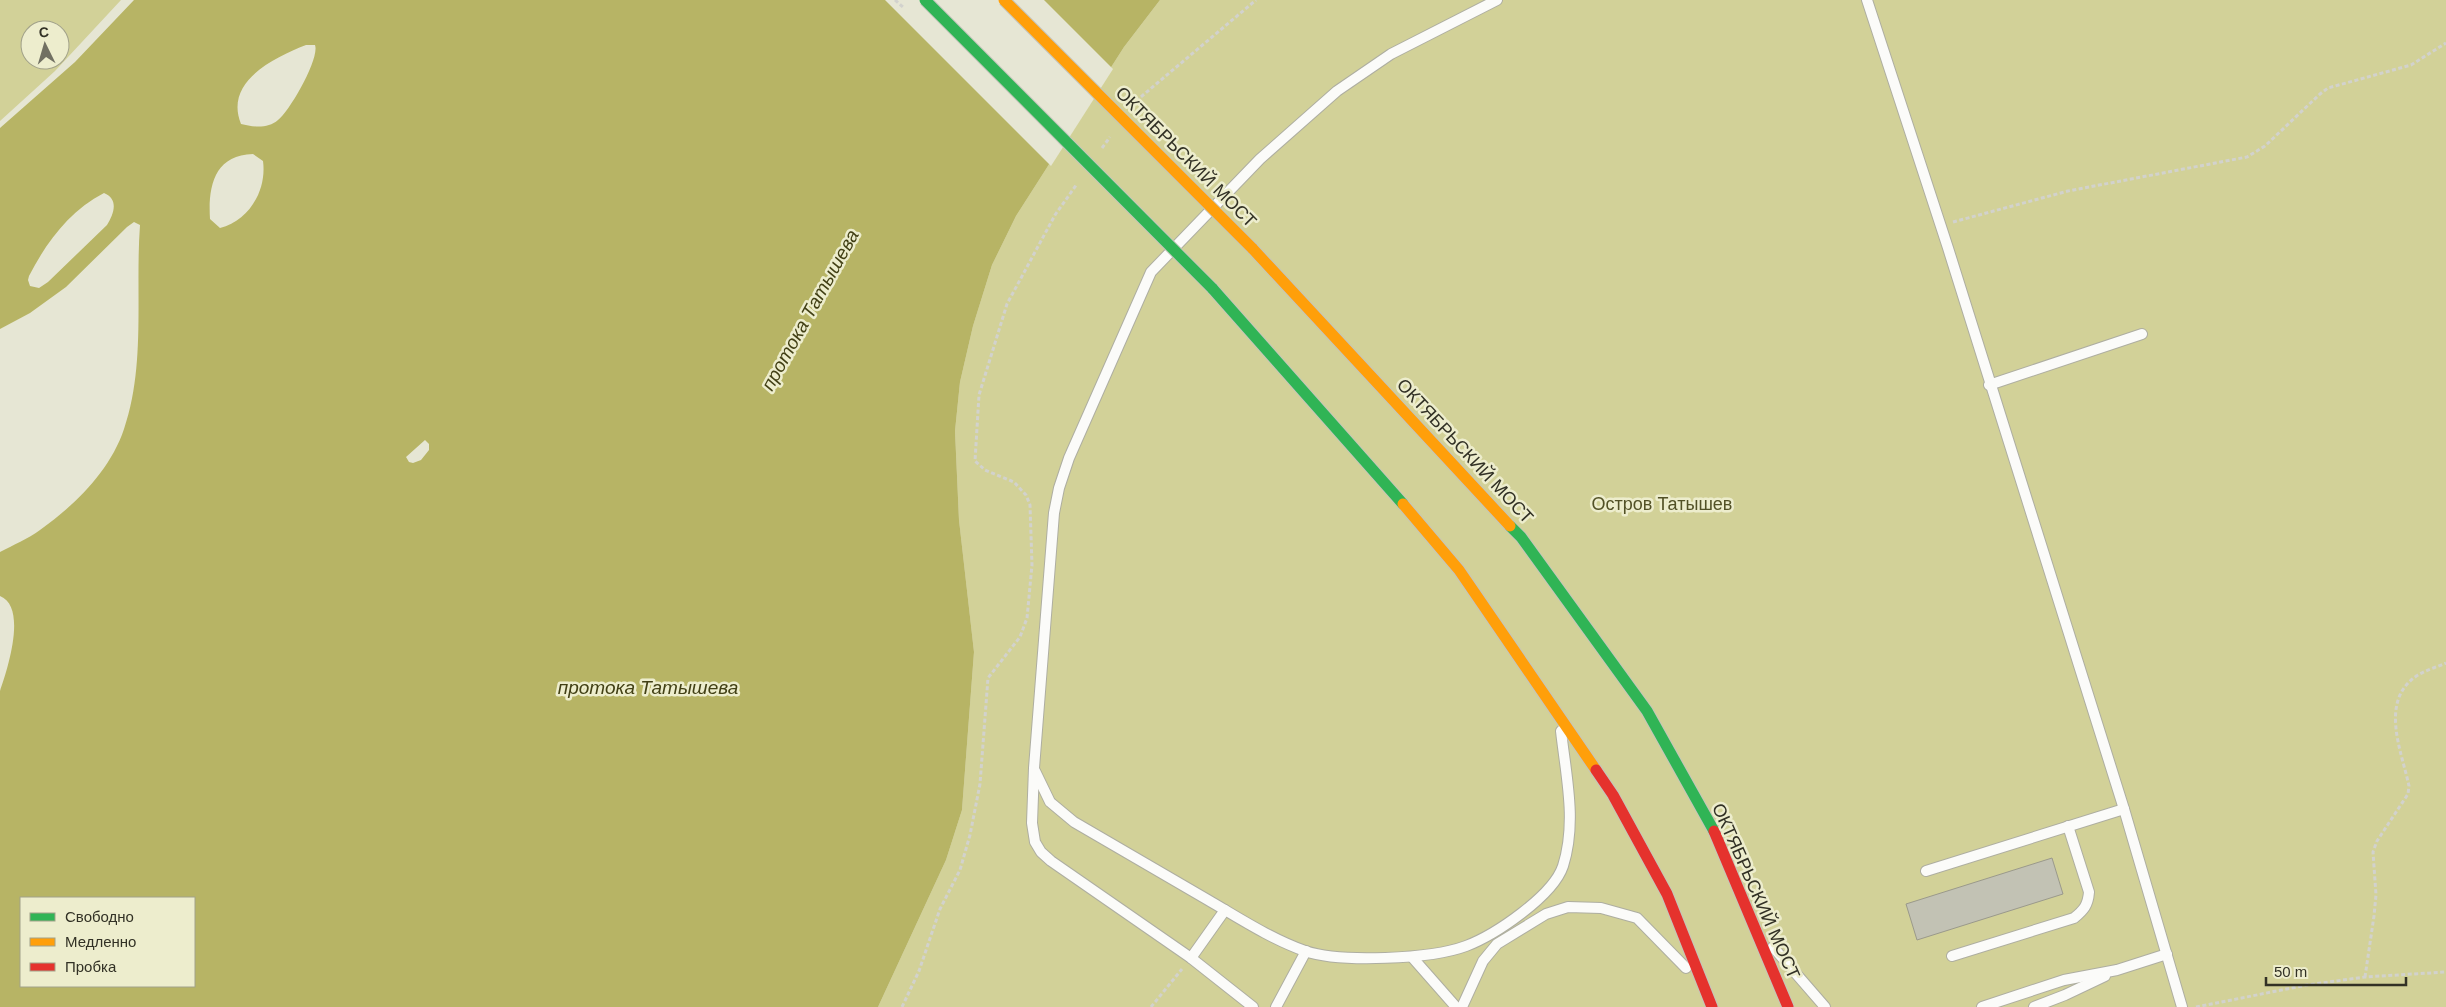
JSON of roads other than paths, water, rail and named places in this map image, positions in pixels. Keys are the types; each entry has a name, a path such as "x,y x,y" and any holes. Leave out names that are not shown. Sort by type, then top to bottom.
{"main road":[{"path":"925,0 1212,288 1358,451 1459,570 1613,795 1667,894 1712,1007"},
{"name":"ОКТЯБРЬСКИЙ МОСТ","path":"1004,0 1252,248 1521,537 1647,711 1715,833 1788,1007"}],"lane":[{"path":"1253,1007 1191,958 1041,852 1032,830 1034,768 1054,513 1058,493 1069,458 1148,275 1260,160 1338,91 1391,54 1497,0"},
{"path":"1867,0 2124,809 2182,1007"},
{"path":"1989,385 2142,334"},
{"path":"1034,768 1044,793 1056,809 1074,822 1226,910 1306,951 1361,958 1412,956 1466,946 1491,933 1527,910 1544,893 1562,868 1571,830 1558,713"},
{"path":"1926,871 2124,809"},
{"path":"1952,956 2074,918 2083,911 2088,902 2089,892 2068,826"},
{"path":"1462,1007 1482,961 1497,944 1546,914 1568,907 1601,908 1637,918 1704,987"},
{"path":"1191,958 1226,910"},
{"path":"1756,928 1825,1007"},
{"path":"1276,1007 1306,951"},
{"path":"2034,1007 2065,995 2118,970 2167,954"},
{"path":"1412,956 1456,1007"},
{"path":"1982,1007 2064,980 2118,970"}],"water":[{"name":"протока Татышева","path":"134,0 1160,0 1124,47 1016,216 992,265 973,326 960,382 955,431 959,520 974,652 962,810 946,860 878,1007 0,1007 0,691 7,669 14,626 13,613 8,602 0,596 0,552 31,536 66,510 90,486 110,459 118,444 131,405 135,380 140,225 134,222 127,227 66,287 30,313 0,329 0,128 66,70 70,70 70,66","holes":["306,45 315,45 315,52 309,72 283,115 270,125 255,126 241,124 238,109 239,96 245,84 266,65 280,57","253,154 263,161 262,183 254,203 240,219 220,228 210,219 210,195 216,175 230,160 240,156","104,193 109,196 114,207 107,225 48,282 39,288 30,286 29,276 51,240 69,218 91,200","425,440 429,444 429,450 421,460 413,463 409,462 406,457"]}],"park label":[{"name":"Остров Татышев","path":"1662,504"}]}
